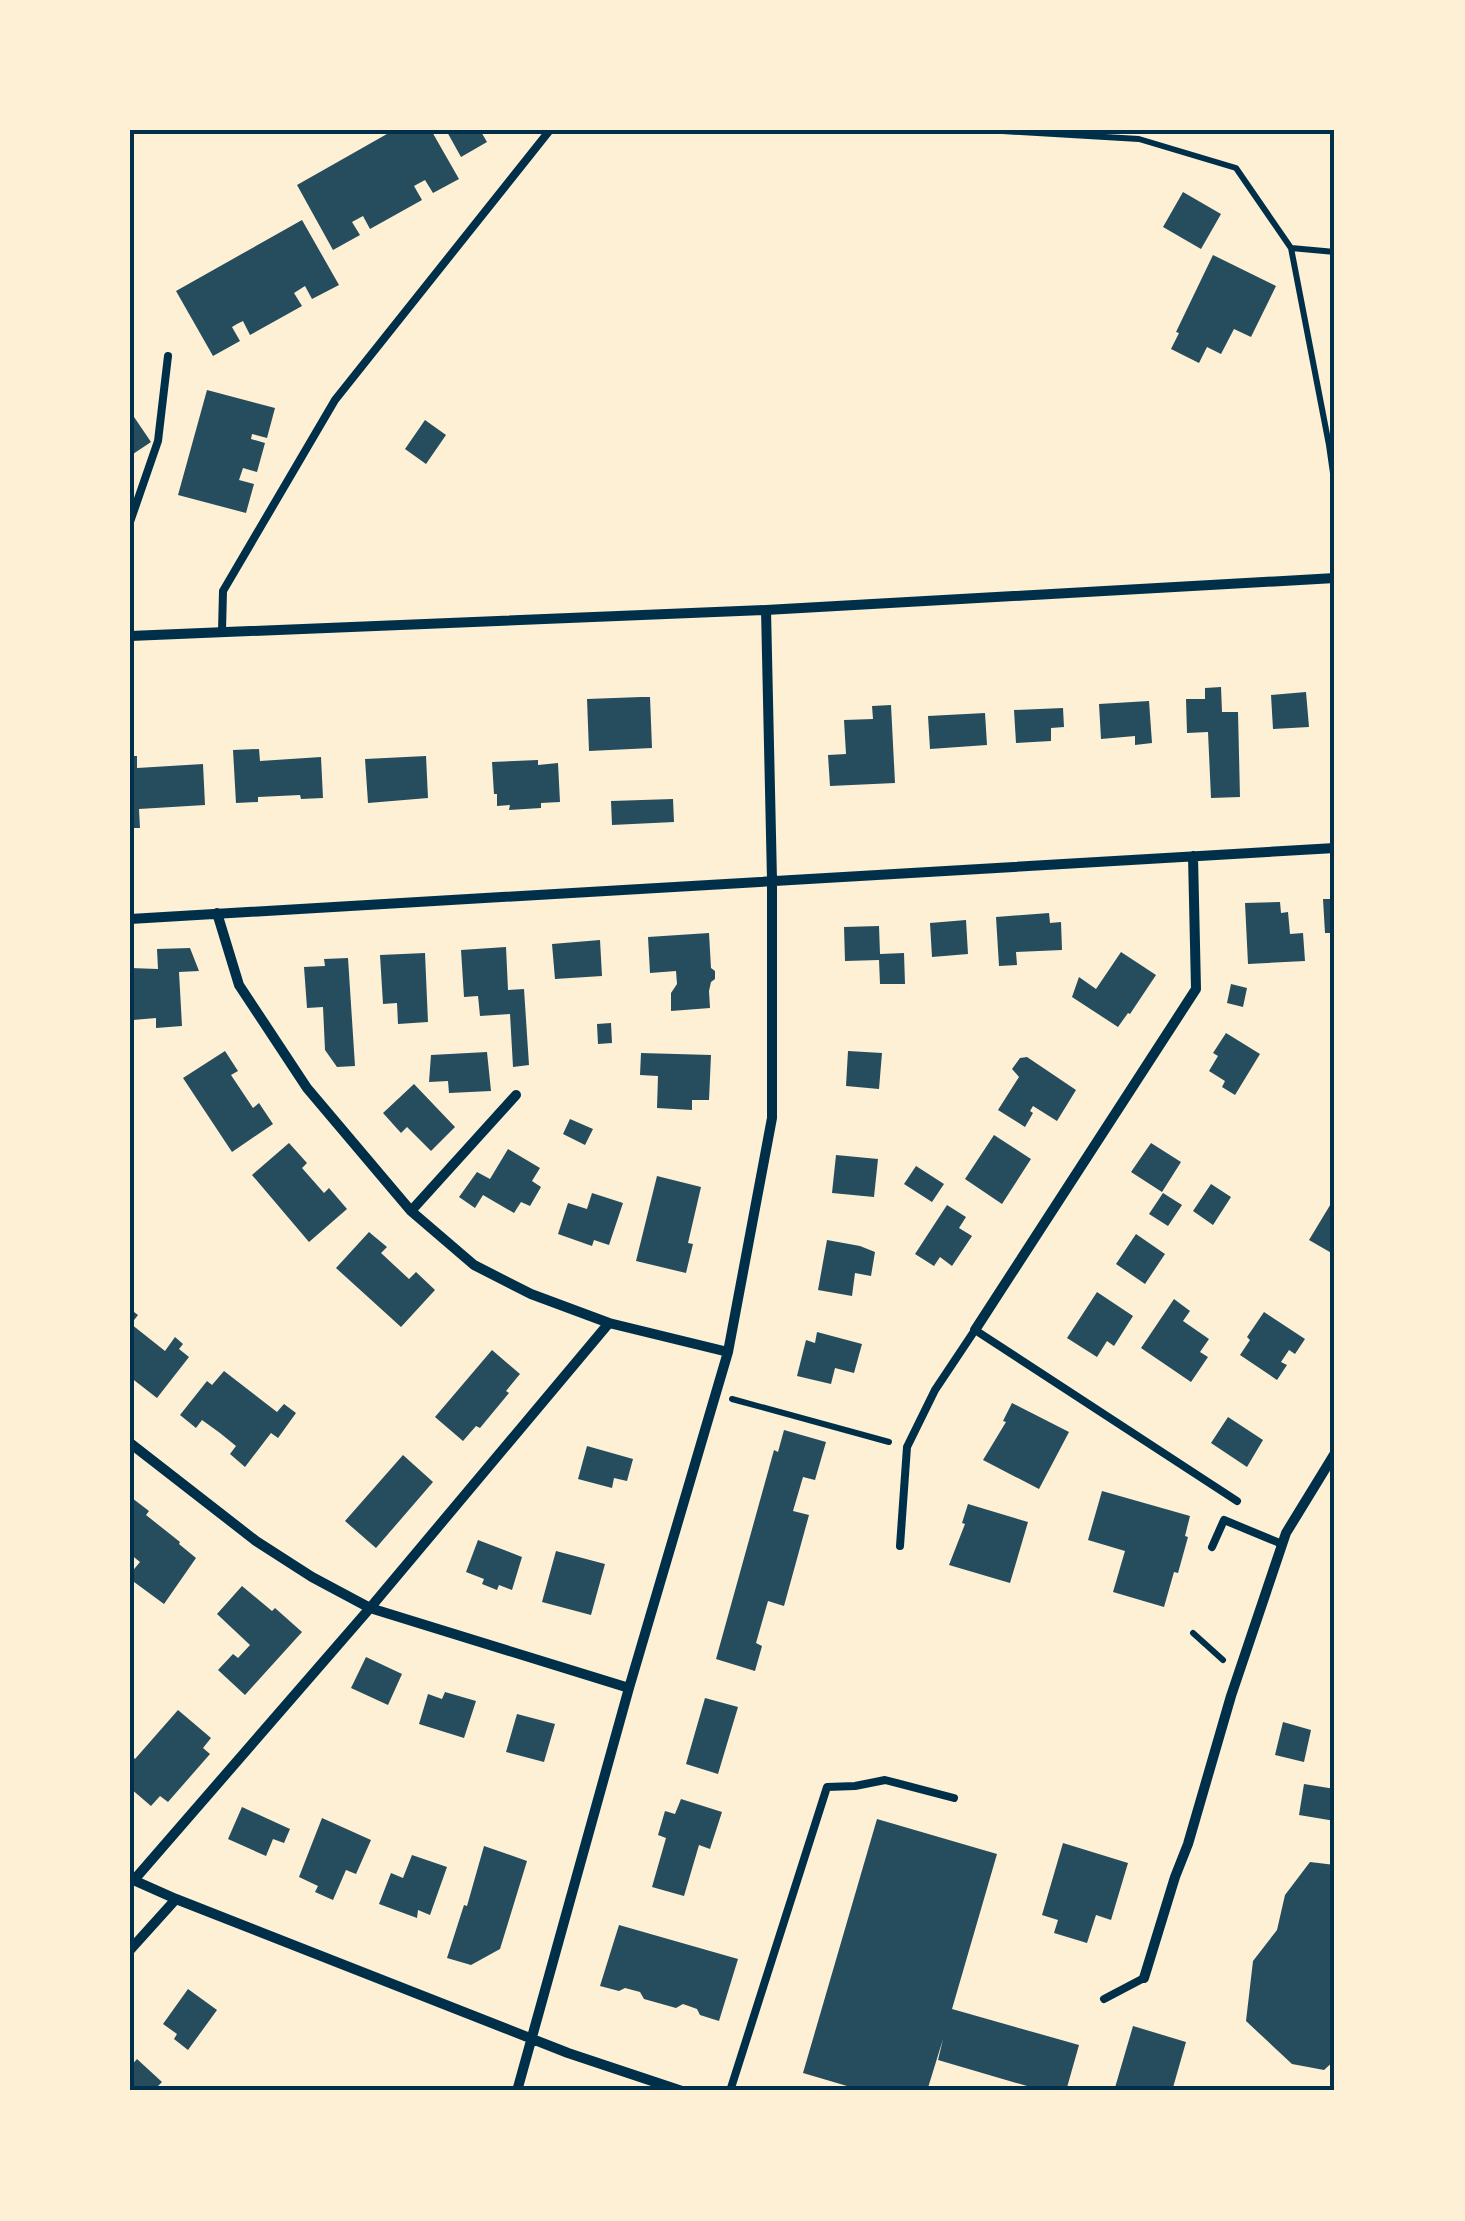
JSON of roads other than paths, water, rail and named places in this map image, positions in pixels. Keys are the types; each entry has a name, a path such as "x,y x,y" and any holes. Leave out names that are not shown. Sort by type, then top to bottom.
{"street":[{"path":"130,636 766,610 1335,578"},
{"path":"517,2091 728,1352 772,1118 766,610"},
{"path":"130,919 1335,848"},
{"path":"975,1330 1196,989 1194,856"},
{"path":"216,913 239,985 306,1088 411,1211 474,1265 530,1294 609,1323 728,1352"},
{"path":"411,1211 516,1095"},
{"path":"609,1323 370,1608 132,1879 568,2053 682,2091"},
{"path":"130,1443 256,1540 312,1577 370,1608 629,1688"},
{"path":"1144,1978 1286,1532 1335,1453"},
{"path":"130,1950 176,1899"}],"lane":[{"path":"222,631 223,591 335,400 550,130"},
{"path":"131,518 158,441 168,356"},
{"path":"900,1546 907,1448 935,1390 975,1330 1237,1501"},
{"path":"1212,1547 1224,1520 1282,1544"},
{"path":"730,2091 827,1787 886,1780 954,1798"},
{"path":"1104,1999 1144,1978"}]}
